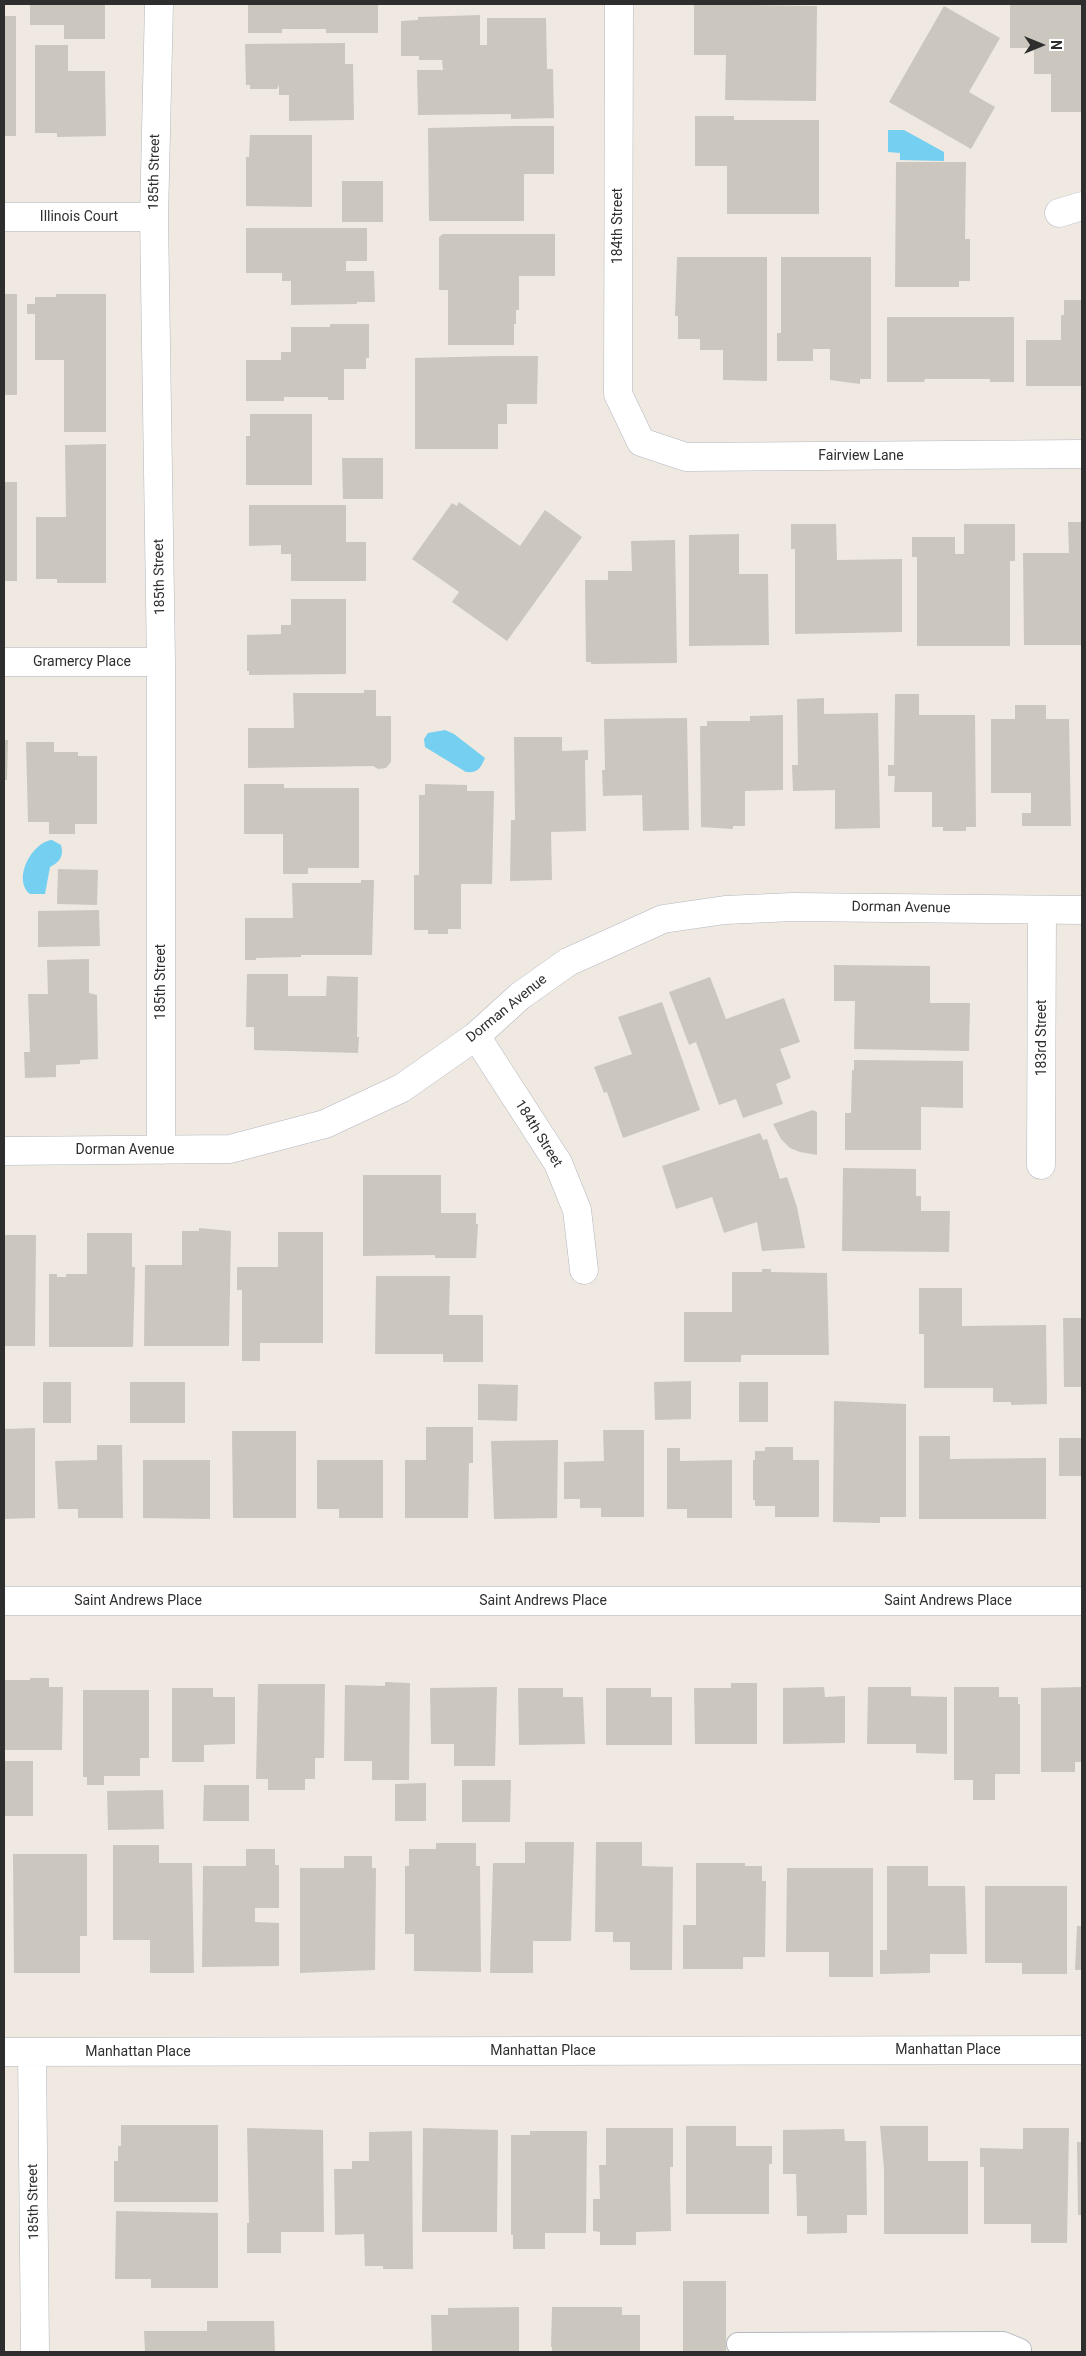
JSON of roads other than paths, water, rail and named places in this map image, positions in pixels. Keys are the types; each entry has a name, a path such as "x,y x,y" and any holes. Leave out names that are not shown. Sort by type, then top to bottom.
{"street":[{"name":"185th Street","path":"159,4 154,217 161,662 161,1150"},
{"name":"184th Street","path":"619,4 618,394 641,442"},
{"name":"Illinois Court","path":"4,218 154,217"},
{"name":"Fairview Lane","path":"641,442 686,457 1082,454"},
{"name":"Gramercy Place","path":"4,662 161,662"},
{"name":"Dorman Avenue","path":"4,1151 230,1149 325,1124 402,1088 476,1036 520,996 568,962 663,919 725,910 793,906 1082,910"},
{"name":"183rd Street","path":"1041,1165 1042,910"},
{"name":"184th Street","path":"476,1036 558,1163 577,1210 584,1270"},
{"name":"Saint Andrews Place","path":"4,1601 1082,1601"},
{"name":"Manhattan Place","path":"4,2052 1082,2050"},
{"name":"185th Street","path":"32,2052 35,2352"}],"lane":[{"path":"738,2344 1002,2343 1020,2350 1020,2352"}],"water":[{"path":"888,130 904,130 944,152 944,161 900,160 900,153 888,152"},
{"path":"445,730 454,734 485,758 478,770 466,772 425,747 424,739 428,733"},
{"path":"52,840 61,845 62,852 60,858 50,867 45,894 30,894 23,880 27,862 38,847"}]}
